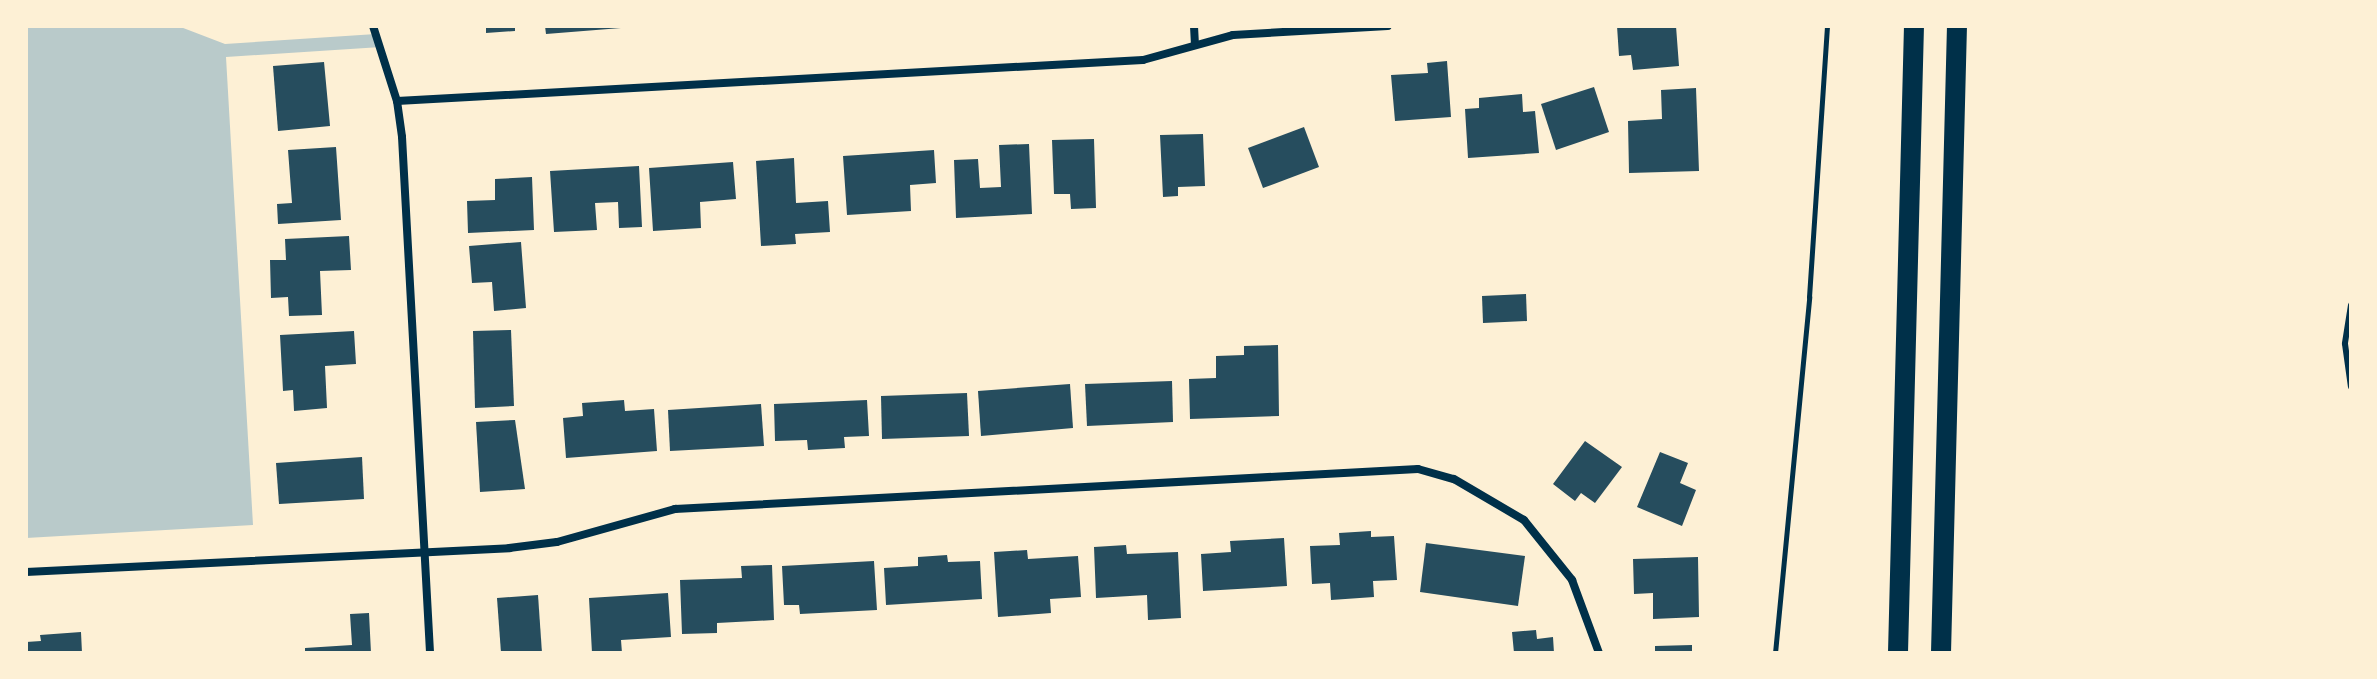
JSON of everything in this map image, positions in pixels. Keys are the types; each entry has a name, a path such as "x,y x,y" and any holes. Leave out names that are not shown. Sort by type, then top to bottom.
{"highway":[{"path":"1898,653 1914,26"},
{"path":"1941,653 1957,26"}],"street":[{"path":"373,26 397,101 430,653"},
{"path":"1194,26 1195,45"},
{"path":"397,101 1143,60 1233,35 1388,26"},
{"path":"26,572 424,552 557,542 675,509 1389,469 1454,479 1524,520 1572,580 1599,653"}],"lane":[{"path":"2351,305 2345,344 2351,387"}],"path":[{"path":"1775,653 1809,297 1827,26"}],"shaded area":[{"path":"178,26 225,44 376,34 381,47 226,57 253,525 26,538 26,28"}],"building":[{"path":"486,26 515,26 515,31 486,33"},
{"path":"545,26 621,26 621,28 546,34"},
{"path":"1617,26 1676,26 1679,66 1633,70 1631,55 1619,56"},
{"path":"1447,61 1451,117 1395,121 1391,75 1428,73 1427,63"},
{"path":"324,62 330,126 278,131 273,66"},
{"path":"1594,87 1609,132 1556,150 1541,104"},
{"path":"1696,88 1699,171 1629,173 1628,121 1662,119 1661,90"},
{"path":"1522,94 1523,112 1535,111 1539,153 1468,158 1465,109 1479,108 1479,98"},
{"path":"1304,127 1319,167 1263,188 1248,148"},
{"path":"1203,134 1205,186 1178,187 1178,196 1163,197 1160,135"},
{"path":"1094,139 1096,208 1071,209 1070,194 1054,194 1052,140"},
{"path":"1029,144 1032,214 956,218 954,160 978,159 980,188 1001,187 999,145"},
{"path":"336,147 341,220 278,224 277,204 292,203 288,150"},
{"path":"934,150 936,183 910,185 911,211 847,215 843,156"},
{"path":"794,158 796,203 828,201 830,232 795,234 796,244 761,246 756,161"},
{"path":"733,162 736,199 700,202 701,228 653,231 649,168"},
{"path":"639,166 642,227 619,228 618,202 595,203 597,230 554,232 550,171"},
{"path":"532,177 534,230 468,233 467,201 495,200 495,179"},
{"path":"349,236 351,270 320,271 322,315 289,316 288,297 271,298 270,260 286,260 285,239"},
{"path":"521,242 526,308 494,311 492,282 472,283 469,246"},
{"path":"1526,294 1527,321 1483,323 1482,296"},
{"path":"511,330 514,406 475,408 473,331"},
{"path":"354,331 356,364 325,366 327,408 294,411 293,390 283,391 280,335"},
{"path":"1278,345 1279,416 1190,419 1189,379 1216,378 1216,356 1244,355 1244,346"},
{"path":"1172,381 1173,422 1087,426 1085,384"},
{"path":"1070,384 1073,428 981,436 978,391"},
{"path":"967,393 969,436 882,439 881,396"},
{"path":"624,400 625,411 654,409 657,451 566,458 563,418 583,416 582,403"},
{"path":"867,400 869,436 844,437 845,448 808,450 807,440 775,441 774,404"},
{"path":"761,404 764,446 670,451 668,410"},
{"path":"515,420 525,489 480,492 476,422"},
{"path":"1585,441 1622,467 1595,503 1581,493 1575,501 1553,484"},
{"path":"1660,452 1688,463 1680,483 1696,490 1682,526 1637,507"},
{"path":"362,457 364,499 279,504 276,463"},
{"path":"1371,531 1371,537 1394,536 1397,580 1373,581 1374,597 1331,600 1330,583 1312,584 1310,546 1340,545 1339,533"},
{"path":"1284,538 1287,586 1203,591 1201,554 1231,552 1230,541"},
{"path":"1426,543 1525,556 1518,606 1420,592"},
{"path":"1126,545 1127,554 1178,552 1181,618 1148,620 1147,595 1096,598 1094,547"},
{"path":"1027,550 1028,559 1078,556 1081,597 1050,599 1051,613 998,617 994,552"},
{"path":"947,555 948,562 980,561 982,599 886,605 884,568 918,566 918,557"},
{"path":"1698,557 1699,617 1653,619 1653,593 1634,594 1633,559"},
{"path":"874,561 877,610 800,614 799,605 784,605 782,566"},
{"path":"772,565 774,620 717,623 717,633 682,634 680,580 742,578 741,566"},
{"path":"668,593 671,637 621,640 622,653 592,653 589,598"},
{"path":"538,595 542,653 501,653 497,598"},
{"path":"369,613 371,653 305,653 305,648 352,645 350,614"},
{"path":"1536,630 1537,639 1553,637 1554,653 1514,653 1512,632"},
{"path":"81,632 82,653 26,653 26,642 41,641 40,635"},
{"path":"1692,645 1692,653 1655,653 1655,646"}]}
